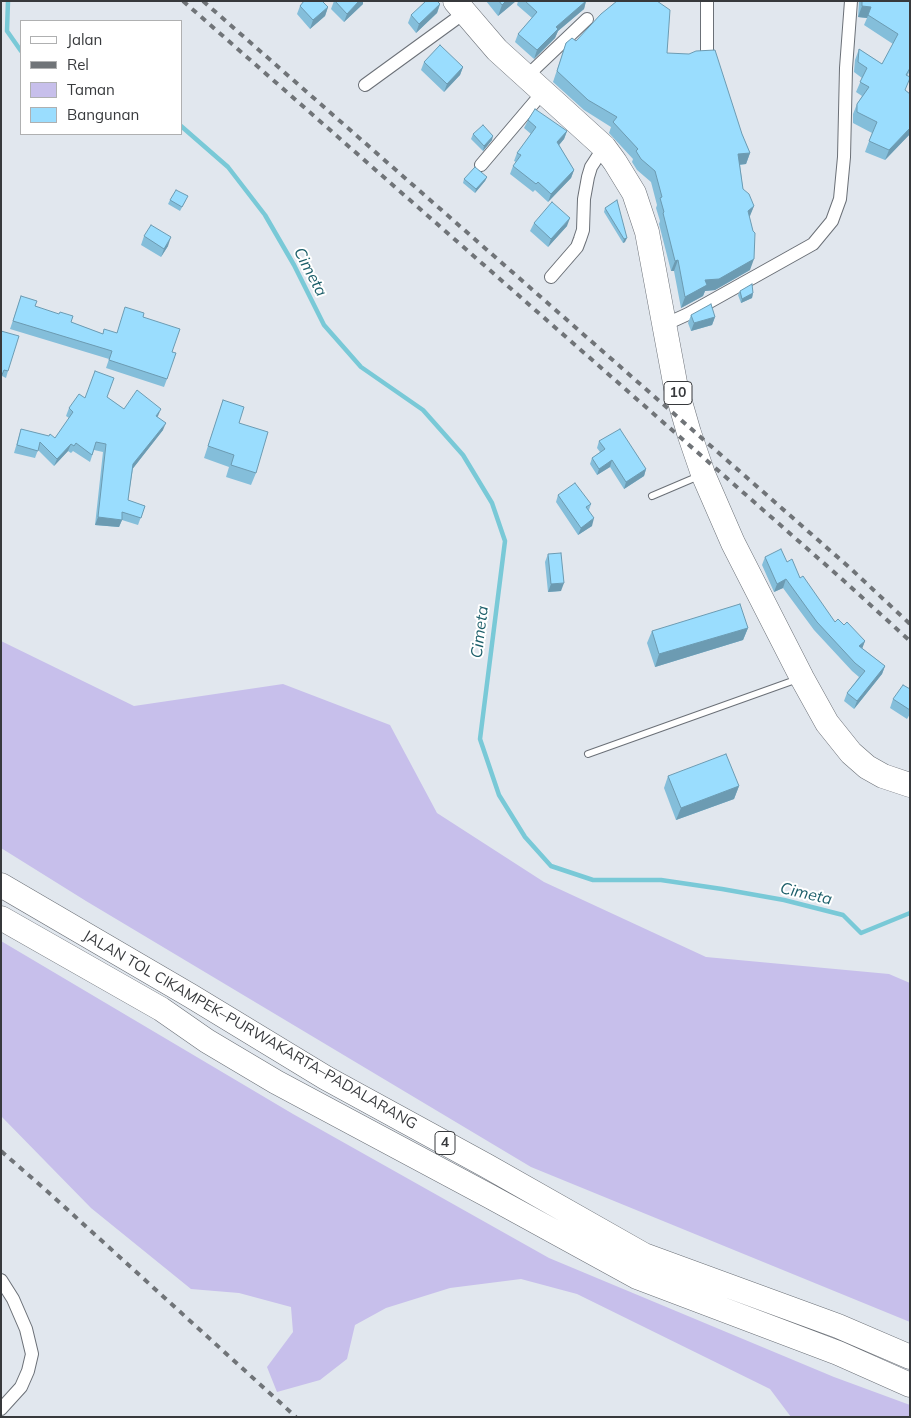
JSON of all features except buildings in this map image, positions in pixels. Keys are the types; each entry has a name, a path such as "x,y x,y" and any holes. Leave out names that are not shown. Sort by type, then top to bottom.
{"highway":[{"name":"10","path":"460,7 497,50 604,147 616,162 634,193 647,232 676,388 703,474 733,542 827,723 851,753 867,767 883,776 910,785"},
{"name":"JALAN TOL CIKAMPEK–PURWAKARTA–PADALARANG","path":"1,885 191,996 326,1078 644,1255 838,1326 910,1357"},
{"name":"JALAN TOL CIKAMPEK–PURWAKARTA–PADALARANG","path":"1,918 161,1009 208,1041 276,1082 491,1196 637,1277 838,1353 910,1385"}],"street":[{"path":"707,1 707,54"},
{"path":"664,325 696,310 813,244 832,221 840,199 844,158 846,68 851,1"},
{"path":"366,85 460,7"},
{"path":"481,165 535,84 587,19"},
{"path":"551,277 577,247 583,230 584,199 588,177 591,167 604,147"},
{"path":"1,1280 13,1299 26,1329 32,1354 28,1371 21,1387 1,1409"}],"lane":[{"path":"652,496 703,474"},
{"path":"588,754 802,678"}],"green space":[{"path":"1,641 134,706 283,684 390,725 437,813 544,882 706,957 889,974 910,983 910,1322 531,1167 86,901 1,848"},
{"path":"1,941 293,1114 549,1258 834,1377 910,1405 910,1417 791,1417 770,1389 577,1294 521,1279 450,1288 386,1308 355,1325 347,1359 320,1380 277,1392 267,1367 293,1332 291,1307 239,1293 191,1289 91,1208 1,1116"}],"waterway":[{"name":"Cimeta","path":"8,1 7,31 20,50"},
{"name":"Cimeta","path":"182,127 228,167 265,215 294,265 324,325 361,367 423,410 463,455 492,503 505,541 480,739 499,795 525,837 551,866 593,880 661,880 784,900 843,915 861,933 910,913"}],"railway":[{"path":"183,1 843,580 910,641"},
{"path":"203,1 850,568 910,624"},
{"path":"1,1151 296,1417"}]}
